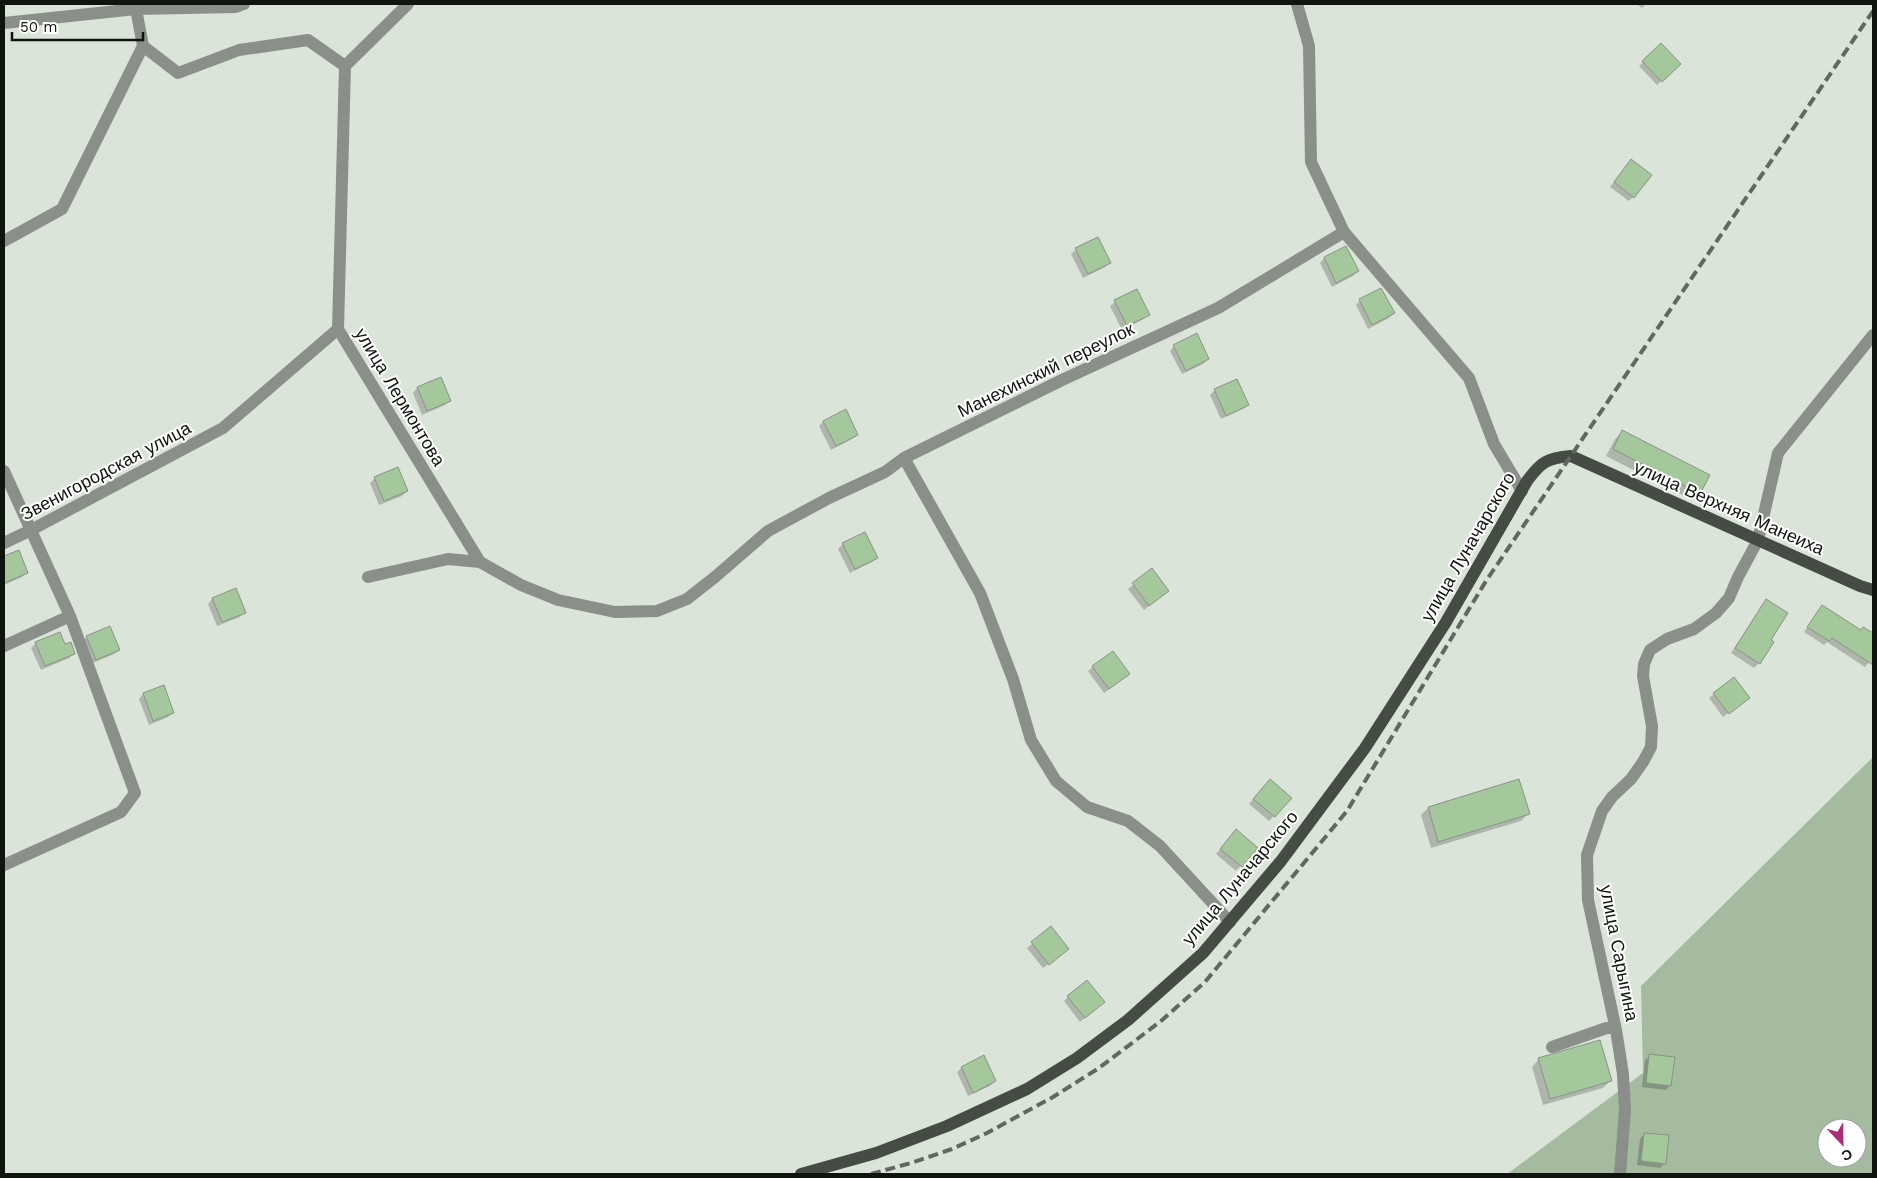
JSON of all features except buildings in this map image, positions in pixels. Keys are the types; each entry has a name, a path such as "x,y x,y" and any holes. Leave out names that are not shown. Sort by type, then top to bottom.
{"main road":[{"name":"улица Луначарского","path":"801,1174 876,1152 947,1126 1027,1089 1078,1058 1128,1020 1203,953 1281,861 1365,748 1446,622 1538,466 1553,457 1571,456"},
{"name":"улица Верхняя Манеиха","path":"1571,456 1860,586 1873,590"}],"street":[{"path":"4,23 136,8 236,8 244,4"},
{"path":"338,329 345,66 408,4"},
{"path":"1297,4 1309,46 1311,162 1344,232 1469,378 1494,444 1522,491"},
{"path":"4,241 62,209 143,46 136,8"},
{"path":"143,46 178,73 239,50 308,40 345,66"},
{"name":"Манехинский переулок","path":"480,562 520,586 558,600 615,612 657,611 687,599 768,532 829,498 885,472 904,458 1062,380 1218,308 1344,232"},
{"name":"улица Лермонтова","path":"223,428 338,329 480,562"},
{"name":"улица Сарыгина","path":"1620,1174 1625,1110 1623,1074 1615,1025 1588,900 1587,855 1602,812 1612,797 1643,762 1651,747 1652,726 1643,676 1644,664 1650,650 1668,639 1694,629 1716,613 1729,598 1758,540 1778,453 1873,335"},
{"name":"Звенигородская улица","path":"4,543 223,428"},
{"path":"904,458 980,593 1013,679 1031,740 1056,781 1086,806 1128,821 1160,846 1230,922"},
{"path":"4,471 70,616 135,793 121,812 4,865"},
{"path":"368,577 448,560 480,562"},
{"path":"4,646 70,616"},
{"path":"1552,1047 1615,1025"}],"green space":[{"path":"1873,757 1873,1174 1507,1174 1643,1073 1641,986"}],"railway":[{"path":"871,1174 952,1149 987,1133 1053,1097 1099,1068 1161,1021 1205,982 1347,811 1486,581 1873,11"}]}
